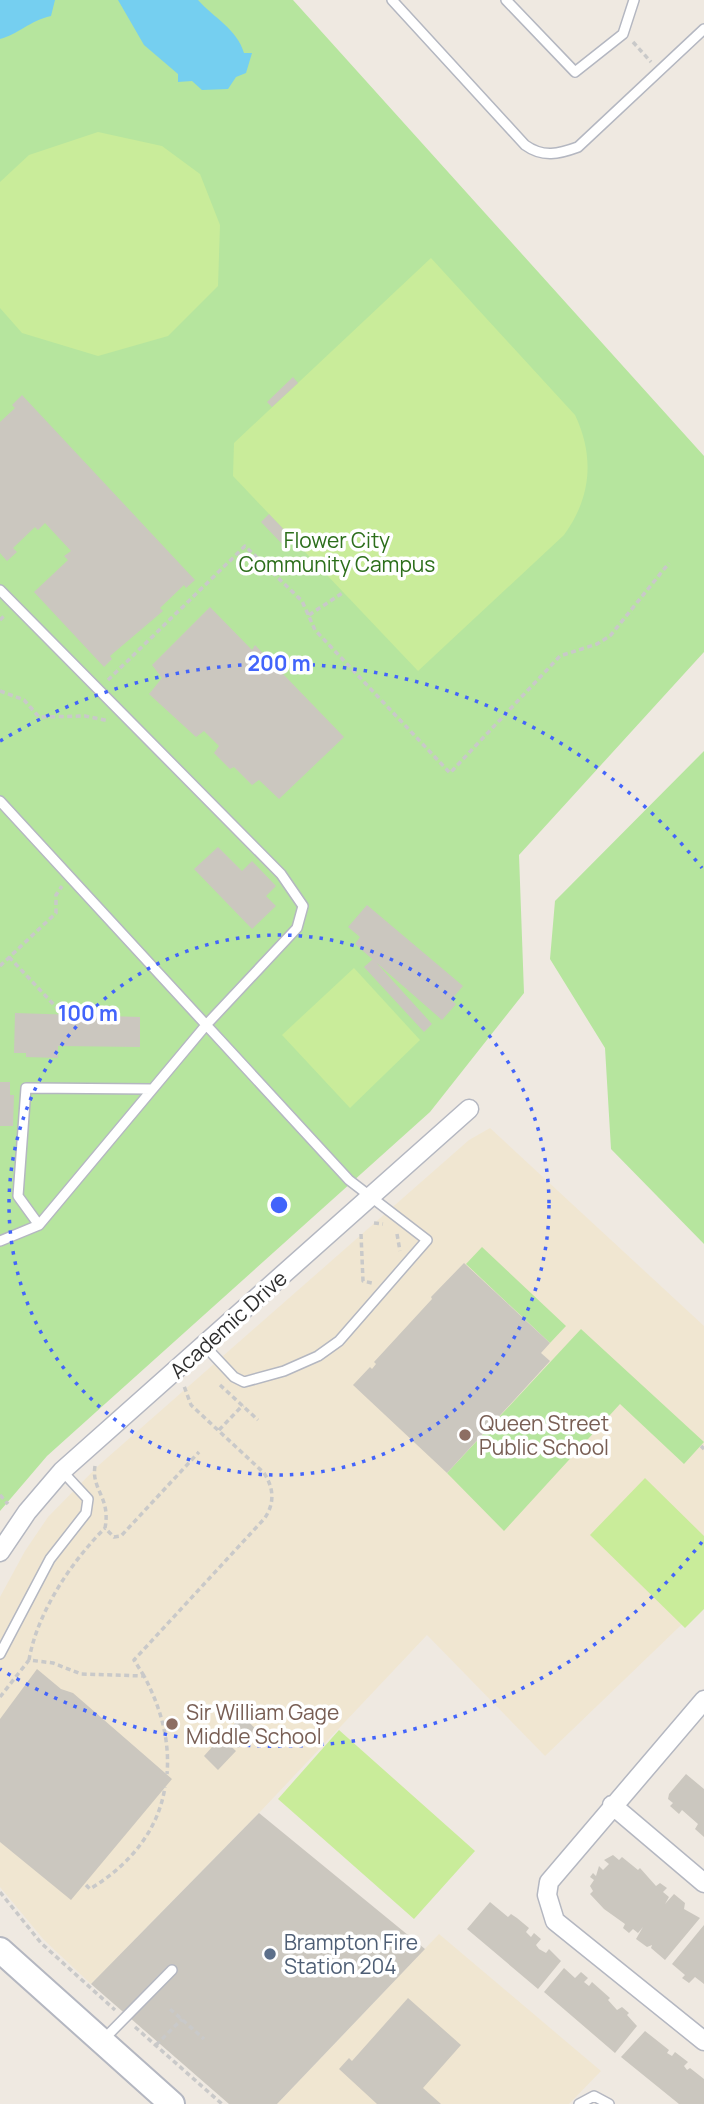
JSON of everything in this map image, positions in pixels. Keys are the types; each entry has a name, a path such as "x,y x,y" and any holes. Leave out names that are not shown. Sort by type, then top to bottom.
{"main road":[{"path":"0,1950 100,2043 172,2104"}],"street":[{"name":"Academic Drive","path":"0,1552 27,1512 62,1471 469,1109"},
{"path":"704,1700 549,1882 550,1909 555,1921 704,2041"},
{"path":"612,1805 704,1883"}],"lane":[{"path":"393,0 525,145 546,154 562,153 579,147 704,29"},
{"path":"506,0 575,72 623,34 634,0"},
{"path":"0,590 281,874 303,906 297,928 207,1024 39,1225 0,1241"},
{"path":"0,801 349,1180 427,1240 339,1340 318,1356 284,1371 244,1382 234,1377 204,1345"},
{"path":"39,1225 18,1196 26,1088 152,1089"},
{"path":"0,1654 50,1559 86,1513 88,1499 62,1471"},
{"path":"100,2043 173,1970"},
{"path":"579,2104 594,2096 610,2104"}],"path":[{"path":"623,34 659,71"},
{"path":"108,680 244,546 302,601 315,630 450,773 560,656 597,644 610,636 670,563"},
{"path":"309,615 344,592"},
{"path":"0,621 4,616"},
{"path":"0,691 24,700 39,717 85,716 109,721"},
{"path":"0,966 56,913 56,895 69,875"},
{"path":"9,957 57,1008"},
{"path":"374,1223 385,1225 398,1235 400,1248 396,1258"},
{"path":"361,1234 363,1280 370,1284 375,1280"},
{"path":"220,1385 258,1420"},
{"path":"167,1774 166,1734 144,1676 134,1660 270,1511 272,1494 269,1480 191,1405 184,1386"},
{"path":"219,1430 243,1405"},
{"path":"105,1528 114,1537 121,1536 199,1452"},
{"path":"0,1697 29,1660 36,1633 63,1582 105,1528 107,1506 96,1485 96,1464"},
{"path":"0,1495 8,1504"},
{"path":"29,1660 53,1663 81,1674 144,1676"},
{"path":"86,1885 90,1889 99,1883 140,1846 158,1812 165,1787"},
{"path":"0,1892 41,1943 102,1999"},
{"path":"170,2009 204,2039"},
{"path":"156,2045 181,2019"},
{"path":"150,2040 222,2104"}],"shaded area":[{"path":"490,1128 704,1326 704,1603 545,1756 427,1635 259,1813 91,1984 44,1940 0,1887 0,1597 25,1551 48,1517 99,1465 469,1140"},
{"path":"439,1934 601,2071 569,2104 277,2104"}],"green space":[{"name":"Flower City Community Campus","path":"0,0 293,0 704,456 704,652 519,855 524,993 430,1112 47,1456 0,1511"},
{"path":"98,132 162,146 200,174 220,225 218,286 168,336 98,356 22,333 0,308 0,182 29,155"},
{"path":"431,258 575,415 586,446 587,477 580,507 564,535 418,671 233,476 234,443"},
{"path":"704,751 704,1244 611,1149 605,1048 550,959 555,901"},
{"path":"354,968 420,1040 350,1108 282,1035"},
{"path":"482,1247 566,1326 550,1343 466,1264"},
{"path":"581,1329 704,1442 684,1464 620,1404 504,1531 447,1473"},
{"path":"645,1478 704,1536 704,1609 685,1628 590,1535"},
{"path":"339,1730 475,1851 414,1919 278,1799"}],"water":[{"path":"0,0 55,0 51,16 0,39"},
{"path":"118,0 198,0 231,30 244,53 252,53 246,73 236,77 228,89 202,90 192,81 178,82 178,74 144,45"}],"building":[{"path":"293,377 298,383 272,407 267,402"},
{"path":"22,395 195,580 186,588 184,585 160,608 163,611 110,656 112,659 104,667 34,592 68,560 64,556 71,551 45,523 38,530 35,527 13,548 17,552 7,561 0,553 0,422 15,408 12,405"},
{"path":"269,514 294,540 286,548 261,522"},
{"path":"210,607 252,650 255,645 344,737 279,799 259,780 252,785 234,767 230,769 214,753 219,746 204,731 196,737 149,694 162,678 152,665"},
{"path":"218,847 242,871 252,861 276,886 266,896 276,906 252,929 194,869"},
{"path":"367,905 463,986 451,1000 456,1004 442,1020 355,944 360,937 348,927"},
{"path":"373,959 432,1024 424,1032 364,967"},
{"path":"15,1013 140,1017 140,1047 58,1046 58,1058 26,1057 26,1053 14,1053"},
{"path":"0,1082 10,1082 10,1095 14,1095 13,1126 0,1126"},
{"path":"464,1263 550,1343 541,1353 550,1361 447,1473 353,1385 370,1367 372,1369 376,1364 374,1362"},
{"path":"37,1669 61,1689 73,1693 172,1779 71,1900 0,1842 0,1719"},
{"path":"242,1716 256,1729 238,1748 224,1735"},
{"path":"221,1737 236,1751 218,1770 204,1756"},
{"path":"686,1774 704,1789 704,1837 695,1829 698,1824 682,1810 679,1814 670,1806 673,1803 668,1799 669,1794"},
{"name":"Brampton Fire Station 204","path":"259,1813 425,1949 277,2104 229,2104 91,1984"},
{"path":"613,1855 619,1860 622,1857 638,1870 640,1868 656,1886 660,1883 667,1888 663,1892 669,1897 665,1904 674,1894 685,1903 684,1909 700,1918 665,1960 651,1948 652,1945 647,1947 636,1939 643,1927 638,1933 633,1929 629,1933 623,1928 625,1924 604,1909 590,1894 593,1891 590,1886 594,1880 590,1877 593,1873 596,1876 599,1866 603,1870 609,1864 604,1860"},
{"path":"490,1902 508,1917 511,1914 517,1918 529,1928 526,1932 531,1937 534,1933 541,1939 536,1945 539,1949 546,1953 549,1949 561,1961 538,1989 467,1929"},
{"path":"704,1925 704,1984 695,1977 689,1983 682,1978 685,1975 672,1964"},
{"path":"564,1968 575,1978 581,1972 588,1978 584,1982 589,1986 592,1982 610,1998 608,2000 617,2010 622,2007 629,2013 627,2015 637,2026 615,2053 544,1992"},
{"path":"408,1998 461,2045 423,2088 441,2104 377,2104 339,2069 349,2058 352,2061"},
{"path":"645,2031 669,2050 667,2053 672,2056 675,2052 688,2062 684,2066 687,2070 690,2068 704,2079 704,2104 679,2104 621,2057"}],"place":[{"name":"Queen Street Public School","path":"465,1435"},
{"name":"Sir William Gage Middle School","path":"172,1724"},
{"name":"Brampton Fire Station 204","path":"270,1954"}]}
